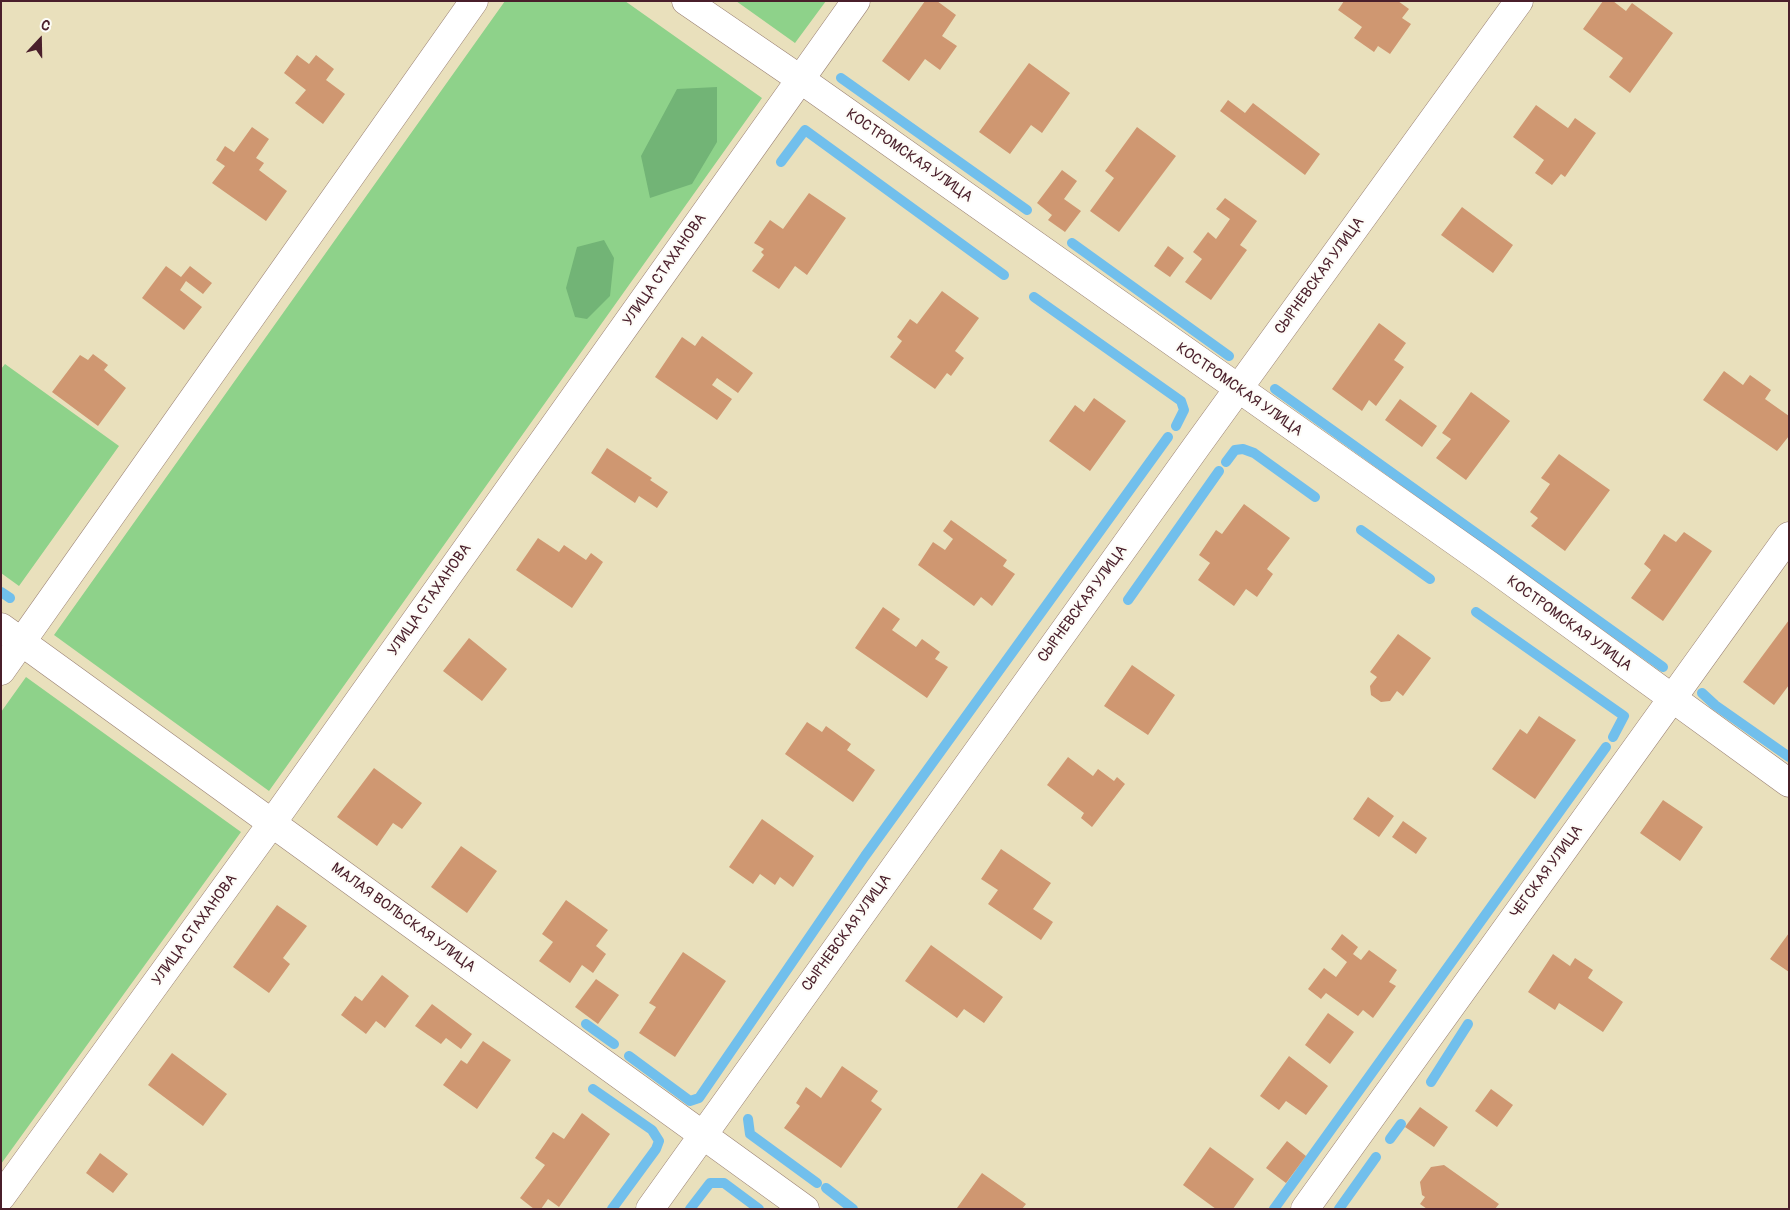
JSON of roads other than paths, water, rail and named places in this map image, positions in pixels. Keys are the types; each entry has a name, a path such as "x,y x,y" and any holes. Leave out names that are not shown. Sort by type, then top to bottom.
{"street":[{"path":"1,671 12,634 474,1"},
{"name":"КОСТРОМСКАЯ УЛИЦА","path":"686,1 800,79 1489,565 1789,783"},
{"name":"УЛИЦА СТАХАНОВА","path":"1,1197 272,823 856,1"},
{"name":"СЫРНЕВСКАЯ УЛИЦА","path":"650,1209 1518,1"},
{"name":"ЧЕГСКАЯ УЛИЦА","path":"1305,1209 1789,536"},
{"name":"МАЛАЯ ВОЛЬСКАЯ УЛИЦА","path":"12,634 805,1209"}],"waterway":[{"path":"841,78 1027,210"},
{"path":"781,162 805,130 1004,275"},
{"path":"1072,243 1229,356"},
{"path":"1034,297 1181,401 1184,410 1176,426"},
{"path":"1275,389 1663,667"},
{"path":"629,1056 690,1101 699,1098 865,856 1168,437"},
{"path":"1226,462 1235,450 1243,449 1254,453 1315,497"},
{"path":"1128,600 1219,471"},
{"path":"1361,530 1430,579"},
{"path":"1,592 10,598"},
{"path":"1476,612 1624,716 1613,737"},
{"path":"1702,693 1715,705 1789,757"},
{"path":"1274,1209 1606,747"},
{"path":"586,1024 614,1044"},
{"path":"1431,1082 1468,1024"},
{"path":"593,1089 652,1130 659,1141 656,1149 612,1209"},
{"path":"748,1119 750,1134 817,1183"},
{"path":"1390,1139 1401,1124"},
{"path":"1339,1209 1376,1157"},
{"path":"690,1209 710,1183 724,1183 759,1209"},
{"path":"826,1188 853,1209"}]}
